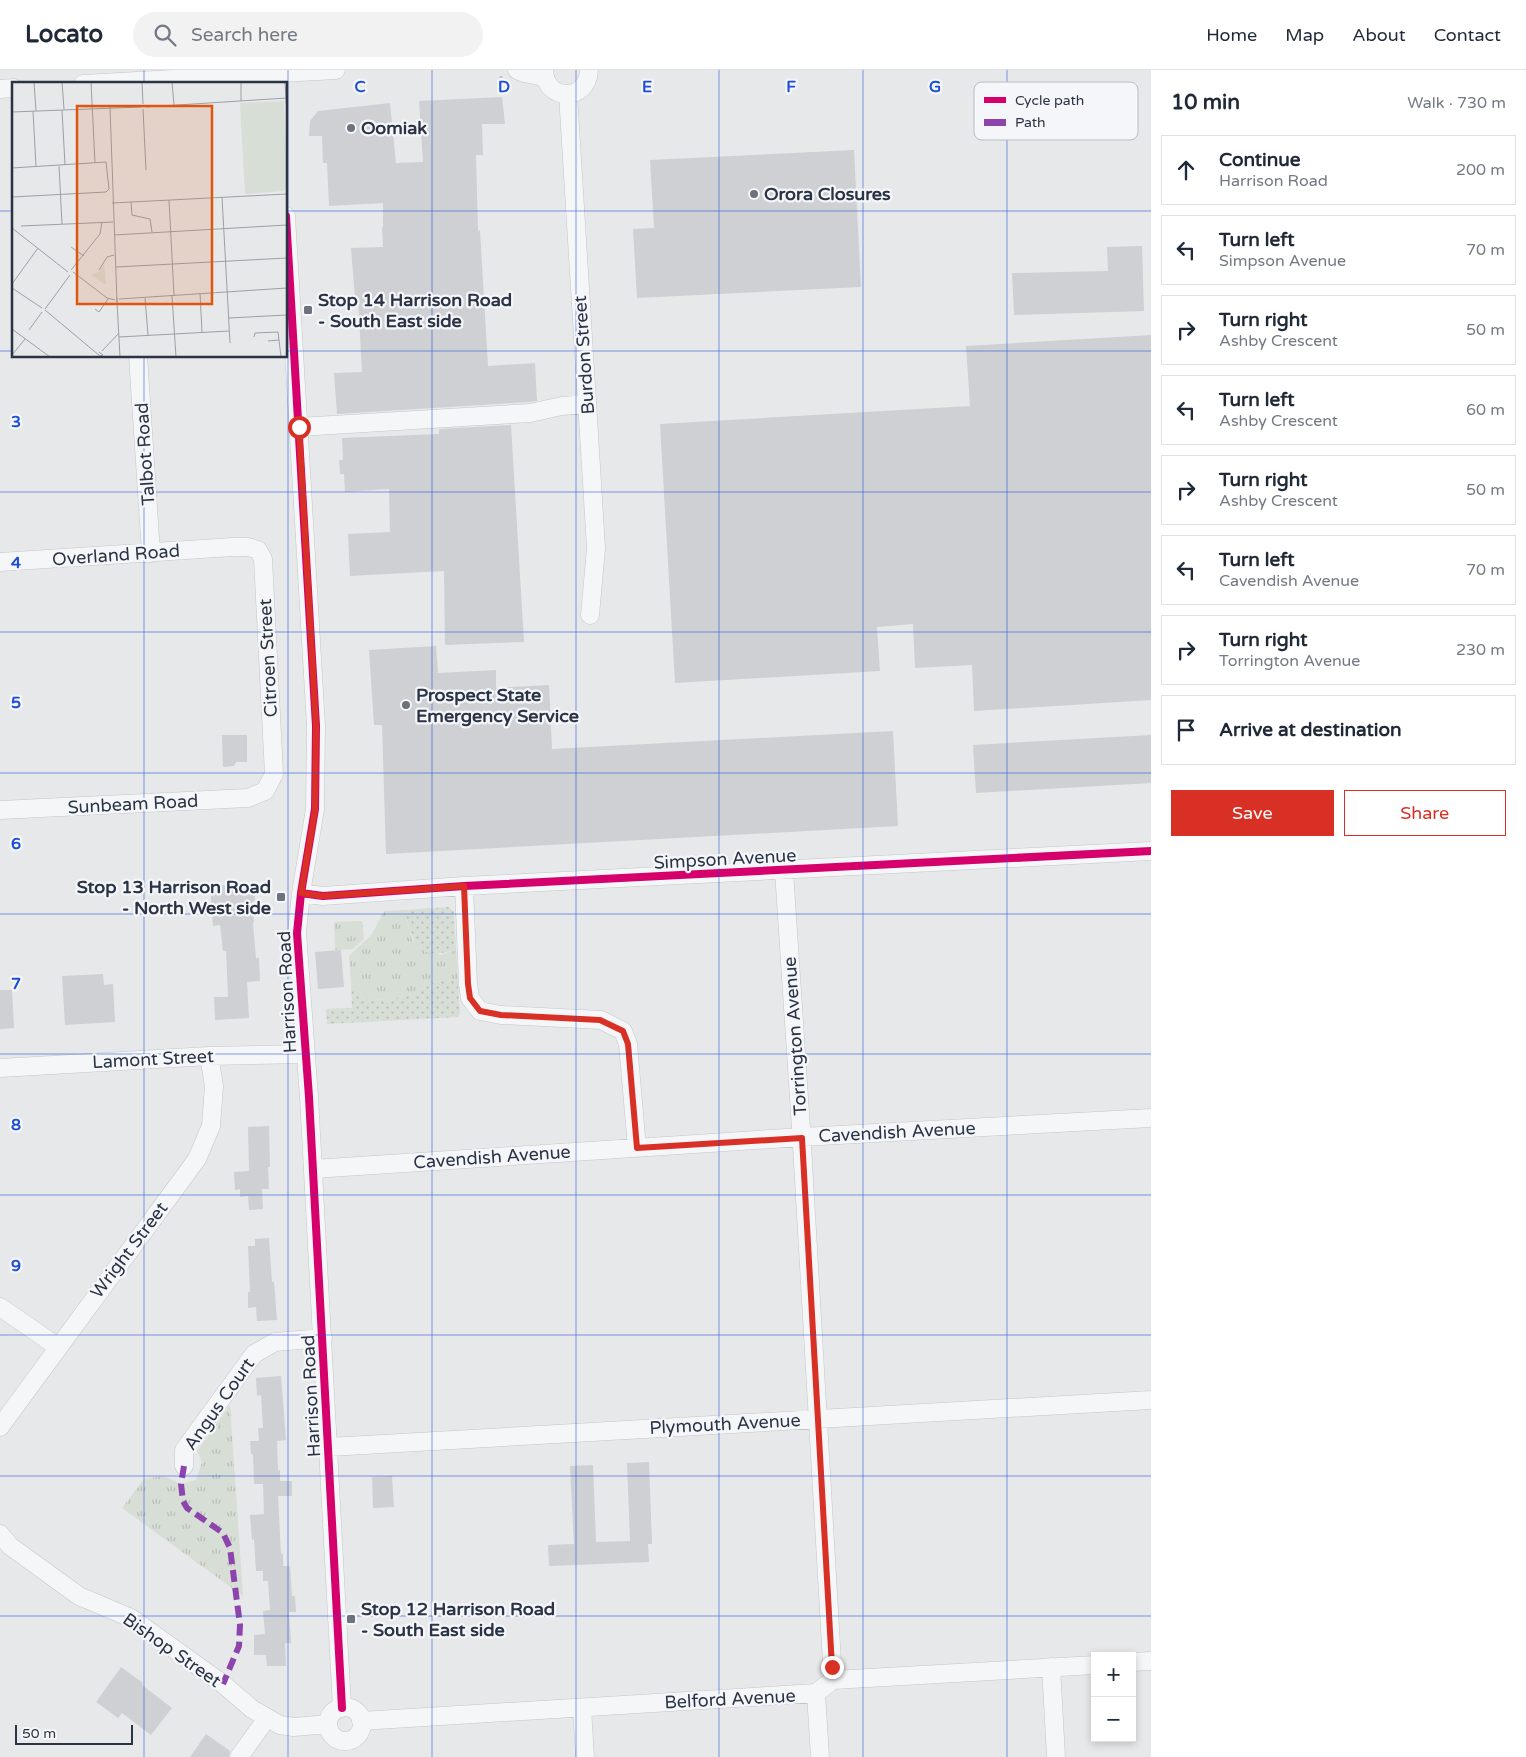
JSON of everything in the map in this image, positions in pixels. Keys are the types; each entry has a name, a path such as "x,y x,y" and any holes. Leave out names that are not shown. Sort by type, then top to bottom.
{"street":[{"path":"97,82 124,78 278,78 336,70"},
{"path":"516,70 524,73 544,73 547,83 554,90 568,94 581,88 592,70"},
{"name":"Burdon Street","path":"568,94 596,548 590,615"},
{"name":"Harrison Road","path":"288,248 316,726 315,810 301,893 297,933 323,1338 342,1708"},
{"name":"Talbot Road","path":"138,358 151,553"},
{"path":"299,427 530,413 562,406 587,404"},
{"name":"Overland Road","path":"0,562 233,547"},
{"name":"Citroen Street","path":"233,547 248,547 258,550 263,559 274,774 265,791"},
{"name":"Sunbeam Road","path":"0,810 248,798 265,791"},
{"name":"Simpson Avenue","path":"301,893 322,896 464,886 1151,851"},
{"name":"Torrington Avenue","path":"784,871 802,1138 832,1680"},
{"path":"464,886 470,998 480,1011 501,1015 600,1020 623,1031 628,1044 637,1148"},
{"name":"Lamont Street","path":"0,1068 210,1056 306,1054"},
{"name":"Wright Street","path":"0,1427 197,1159 211,1126 214,1086 210,1056"},
{"name":"Cavendish Avenue","path":"313,1169 1151,1118"},
{"path":"0,1307 58,1347"},
{"name":"Angus Court","path":"184,1466 184,1450 254,1354 275,1342 323,1338"},
{"name":"Plymouth Avenue","path":"329,1447 1151,1400"},
{"name":"Bishop Street","path":"0,1534 10,1546 79,1596 131,1618 223,1684 252,1709 267,1718 280,1725 294,1727 328,1724"},
{"path":"1136,1662 1151,1661"},
{"path":"832,1680 1091,1665"},
{"path":"1050,1667 1056,1757"},
{"name":"Belford Avenue","path":"361,1721 816,1694 832,1680"},
{"path":"816,1694 820,1757"},
{"path":"342,1708 354,1711 361,1721 358,1735 344,1749 332,1736 328,1724 332,1713 342,1708"},
{"path":"582,1708 585,1757"},
{"path":"239,1757 267,1718"}],"green space":[{"path":"449,907 454,912 456,950 432,953 418,947 411,932 405,910"},
{"path":"405,910 412,940 440,955 456,950 458,980 450,979 432,983 415,993 397,998 369,1000 351,983 349,956 372,934 384,911"},
{"path":"362,921 364,939 353,949 335,950 334,922"},
{"path":"450,979 458,980 460,1013 458,1017 327,1024 326,1009 352,1008 351,983 363,996 370,1000 397,998 415,993 432,983"},
{"path":"230,1405 243,1596 122,1508 144,1479 164,1476 181,1484 196,1480 202,1462 197,1451"}],"building":[{"path":"502,97 505,124 482,124 483,155 476,155 478,231 480,230 488,366 535,363 537,401 337,414 334,373 362,372 358,298 355,298 351,248 383,247 383,203 329,206 327,163 323,163 322,136 309,136 310,121 318,111 390,103 396,163 423,162 419,101"},
{"name":"Orora Closures","path":"854,150 861,287 637,298 633,229 654,228 650,160"},
{"path":"1142,246 1144,311 1014,315 1012,273 1108,271 1107,247"},
{"path":"1151,335 1151,700 974,711 972,665 915,668 913,624 877,627 880,671 675,683 660,424 970,406 966,346"},
{"path":"511,425 524,642 445,645 444,571 350,576 348,534 390,532 389,489 345,492 344,474 340,474 339,460 343,460 342,438 439,434 439,429"},
{"path":"436,646 438,673 496,670 496,688 549,685 552,749 893,731 898,826 386,854 382,725 374,725 369,650"},
{"path":"222,735 247,735 247,762 236,762 234,766 223,767"},
{"path":"1151,735 1151,783 976,793 973,745"},
{"path":"254,883 255,901 252,902 253,923 256,958 259,958 260,981 247,982 249,1018 215,1020 214,997 228,997 226,951 223,951 220,925 213,926 210,886"},
{"path":"341,950 344,987 318,989 315,952"},
{"path":"103,974 104,985 113,984 115,1022 65,1025 62,976"},
{"path":"0,990 12,990 14,1028 0,1029"},
{"path":"269,1126 269,1189 262,1189 263,1209 249,1210 248,1196 240,1197 240,1189 235,1190 234,1172 249,1171 248,1127"},
{"path":"269,1238 277,1320 257,1321 256,1307 248,1308 248,1292 250,1292 248,1246 255,1246 255,1239"},
{"path":"281,1376 286,1440 277,1441 278,1470 280,1470 280,1481 292,1481 292,1496 278,1496 281,1554 283,1554 283,1566 290,1566 292,1596 295,1596 296,1612 289,1612 291,1643 285,1643 286,1666 267,1666 266,1655 254,1655 254,1635 265,1634 263,1611 270,1610 268,1581 263,1581 263,1571 256,1571 254,1539 252,1540 250,1515 264,1514 263,1484 254,1484 253,1454 251,1454 250,1441 259,1441 258,1428 263,1428 261,1395 257,1396 256,1378"},
{"path":"649,1462 652,1544 648,1544 649,1562 549,1566 548,1545 574,1544 570,1466 593,1465 596,1542 630,1541 627,1463"},
{"path":"392,1476 394,1507 373,1508 372,1477"},
{"path":"121,1667 172,1708 151,1735 122,1713 118,1718 96,1702"},
{"path":"206,1734 230,1751 229,1757 190,1757"}],"marked path":[{"path":"184,1466 181,1484 183,1501 187,1508 223,1533 230,1548 240,1625 239,1646 223,1684"}],"cycle path":[{"path":"288,250 316,726 315,809 301,893 297,933 309,1097 342,1708"},
{"path":"301,893 323,896 464,886 1151,851"}],"place":[{"name":"Oomiak","path":"351,128"},
{"name":"Orora Closures","path":"754,194"},
{"name":"Stop 14 Harrison Road - South East side","path":"308,310"},
{"name":"Prospect State Emergency Service","path":"406,705"},
{"name":"Stop 13 Harrison Road - North West side","path":"281,897"},
{"name":"Stop 12 Harrison Road - South East side","path":"351,1619"}],"route":[{"path":"299,427 316,726 315,810 301,893 322,896 464,886 470,998 480,1011 501,1015 600,1020 623,1031 628,1044 637,1148 802,1138 832,1667"}]}
